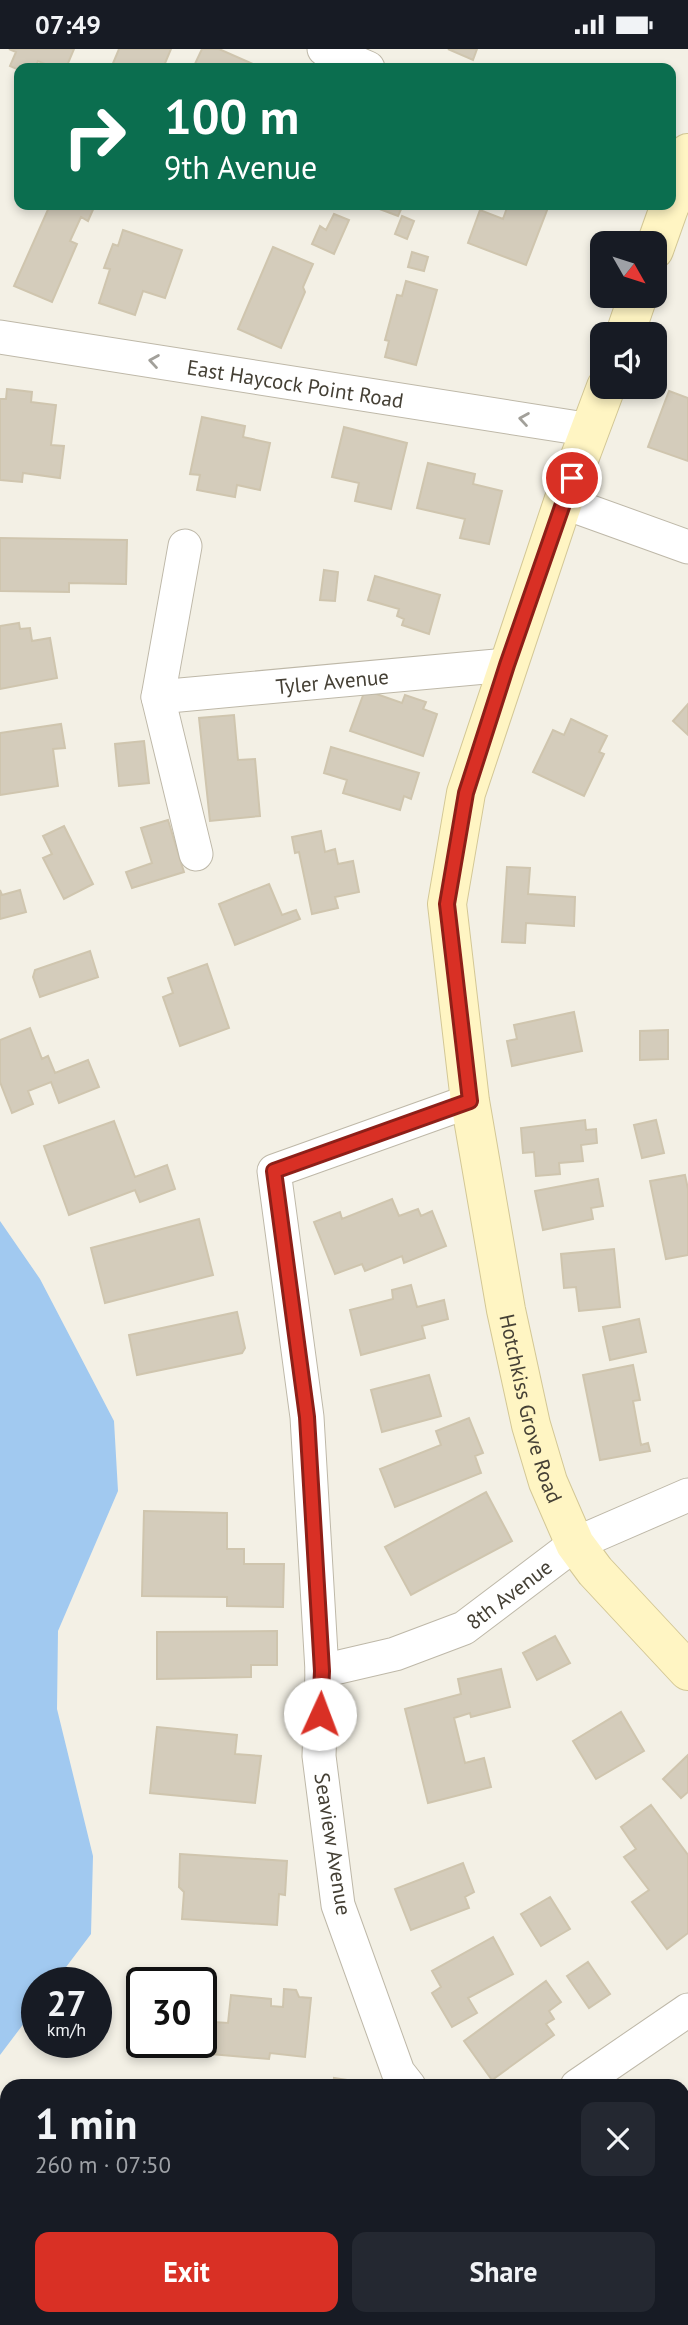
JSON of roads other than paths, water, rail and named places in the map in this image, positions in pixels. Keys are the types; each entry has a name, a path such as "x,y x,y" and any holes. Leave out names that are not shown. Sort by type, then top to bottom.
{"main road":[{"path":"676,188 688,153"},
{"path":"661,231 668,210"},
{"name":"Hotchkiss Grove Road","path":"603,399 563,502 466,793 447,904 470,1101 506,1310 531,1425 548,1482 575,1544 594,1571 688,1671"}],"street":[{"path":"324,49 356,63"},
{"name":"East Haycock Point Road","path":"0,337 591,430"},
{"path":"563,502 688,547"},
{"path":"185,546 158,697 196,854"},
{"name":"Tyler Avenue","path":"158,697 507,665"},
{"name":"Seaview Avenue","path":"404,2079 398,2072 338,1905 319,1756 322,1671 307,1417 274,1171 470,1101"},
{"name":"8th Avenue","path":"322,1671 395,1654 464,1628 575,1544 688,1495"},
{"path":"588,2079 688,2010"}],"water":[{"path":"0,1221 40,1279 114,1421 118,1491 58,1631 57,1709 93,1856 91,1934 66,1967 21,1967 21,2027 0,2055"}]}
